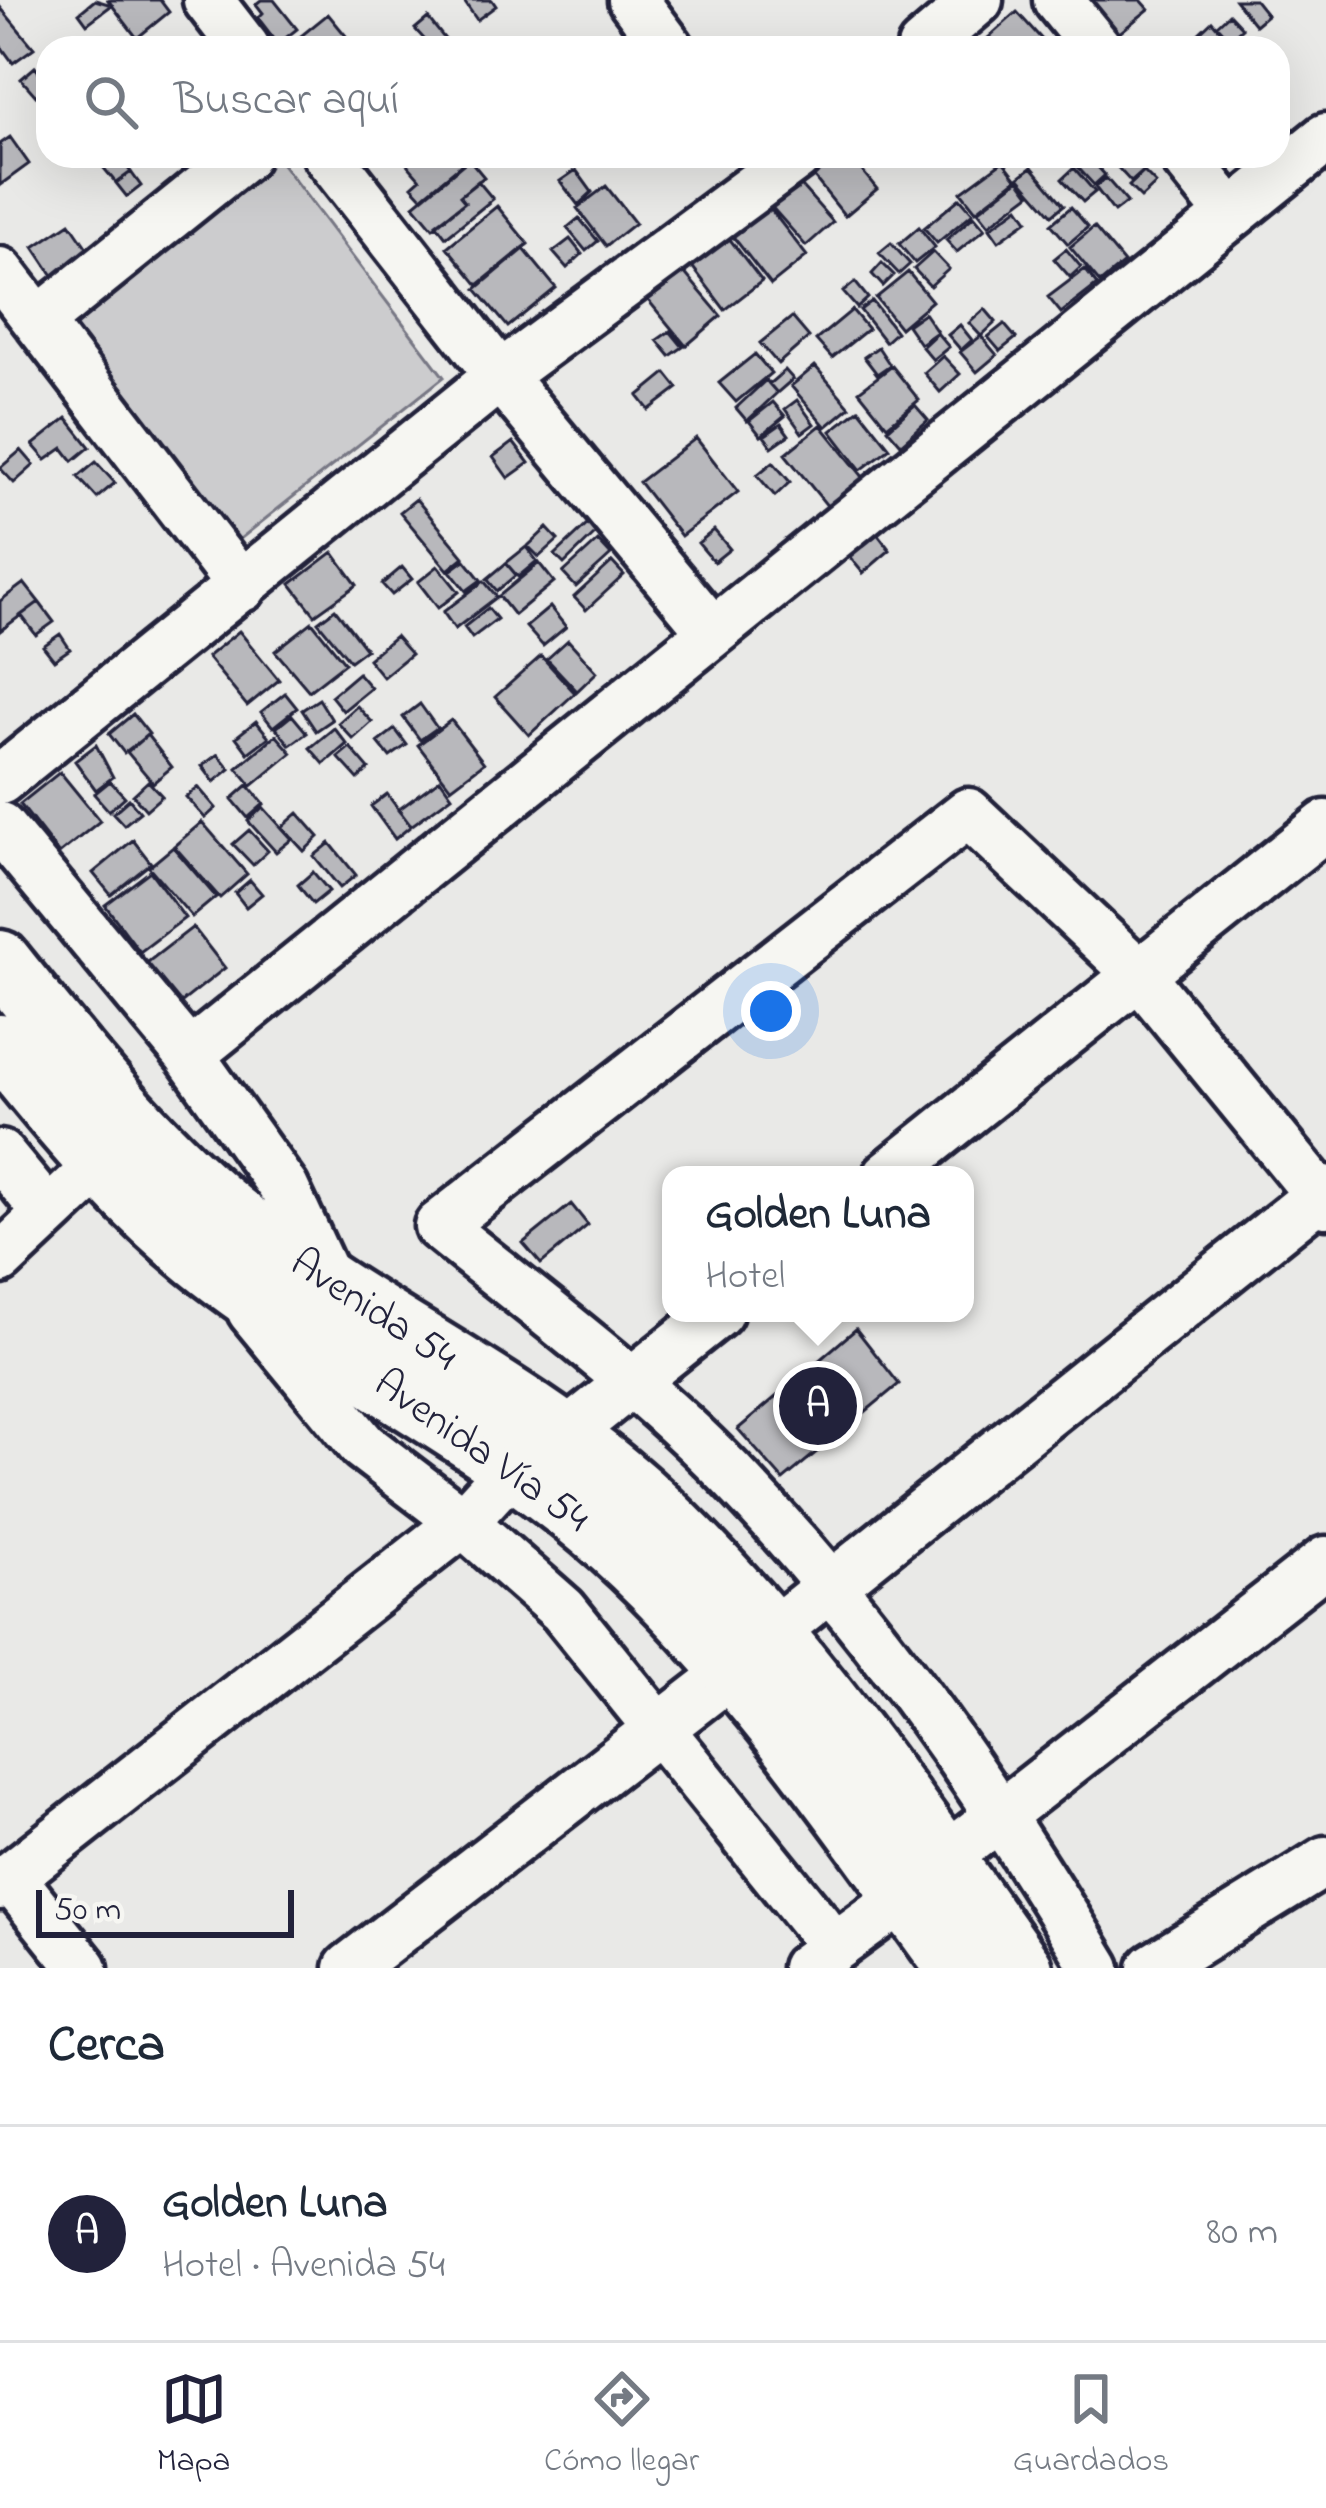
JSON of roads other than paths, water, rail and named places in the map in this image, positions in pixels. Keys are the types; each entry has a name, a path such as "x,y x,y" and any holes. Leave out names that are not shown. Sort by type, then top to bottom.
{"main road":[{"name":"Avenida 54","path":"0,961 90,1073 155,1144 247,1226 328,1283 540,1450 639,1494 752,1653"},
{"name":"Avenida Vía 54","path":"0,1045 100,1165 226,1280 540,1450"},
{"path":"752,1653 924,1878 1022,1968"},
{"path":"924,1878 957,1968"}],"street":[{"path":"208,0 236,36"},
{"path":"634,0 661,36"},
{"path":"936,36 978,0"},
{"path":"1058,0 1087,36"},
{"path":"1290,166 1326,137"},
{"path":"39,321 229,168"},
{"path":"337,168 500,376 711,630"},
{"path":"0,780 500,376 767,168"},
{"path":"1194,168 1230,213"},
{"path":"189,1055 1287,168"},
{"path":"0,272 242,586"},
{"path":"350,1968 752,1653 832,1585 1324,1196 1138,973 968,813 439,1226 632,1383 740,1482 832,1585 1002,1817 1096,1968"},
{"path":"899,1166 1326,825"},
{"path":"0,827 189,1055 284,1188 328,1283"},
{"path":"0,1155 47,1211"},
{"path":"0,1259 100,1165"},
{"path":"226,1280 363,1446 464,1522 563,1610 658,1727 820,1957 1326,1561"},
{"path":"83,1968 5,1881 464,1522 540,1450 707,1322"},
{"path":"1153,1968 1326,1861"}],"place":[{"name":"Golden Luna","path":"818,1406"}]}
